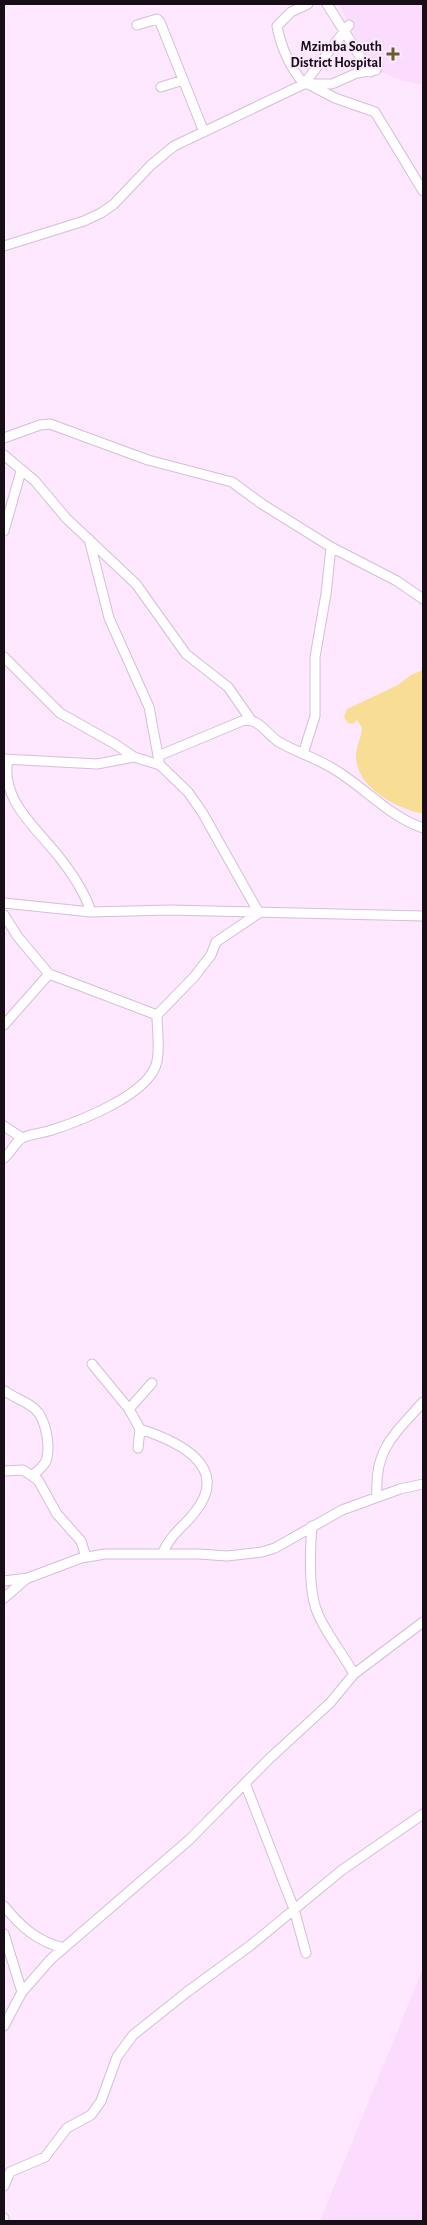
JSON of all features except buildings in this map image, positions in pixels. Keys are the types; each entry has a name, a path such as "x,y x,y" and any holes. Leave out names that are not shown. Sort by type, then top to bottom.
{"street":[{"path":"308,4 291,12 277,26 281,44 291,66 307,85 335,98 375,112 423,191"},
{"path":"4,246 84,221 101,213 114,204 162,155 188,139 307,85 332,84 357,73 373,71 347,29 327,4"},
{"path":"137,25 157,19 160,22 204,132"},
{"path":"307,85 347,29"},
{"path":"161,87 183,80"},
{"path":"4,438 40,425 50,424 148,460 232,482 262,504 331,547 397,582 423,599"},
{"path":"4,455 35,481 66,518 136,584 191,659 216,675 228,687 251,720"},
{"path":"4,531 21,470"},
{"path":"89,539 108,618 149,707 159,761 195,802 259,913"},
{"path":"303,754 315,716 315,658 326,594 331,547"},
{"path":"4,657 60,713 134,757"},
{"path":"90,912 87,900 65,865 26,819 12,797 6,776 6,759 97,764 134,757 159,761 242,721 251,720 258,722 277,741 335,769 397,815 423,828"},
{"path":"4,903 90,912 169,910 423,916"},
{"path":"4,1158 22,1138 66,1125 93,1113 124,1097 146,1080 157,1060 157,1015 194,977 211,955 216,942 259,913"},
{"path":"4,915 18,937 49,974 157,1015"},
{"path":"4,1025 49,974"},
{"path":"4,1126 22,1138"},
{"path":"92,1364 130,1409 140,1429 138,1448"},
{"path":"130,1409 152,1383"},
{"path":"5,1391 36,1410 44,1426 47,1440 47,1457 41,1468 33,1475"},
{"path":"377,1496 376,1476 383,1453 393,1436 423,1402"},
{"path":"140,1429 171,1440 186,1448 199,1462 206,1478 207,1490 203,1499 195,1512 173,1533 162,1554"},
{"path":"4,1471 19,1470 33,1475 42,1485 57,1514 81,1542 86,1557"},
{"path":"4,1581 28,1578 71,1560 86,1557 162,1554 227,1556 262,1552 275,1548 334,1514 377,1496 423,1484"},
{"path":"312,1526 311,1550 314,1603 321,1620 354,1674"},
{"path":"4,1598 28,1578"},
{"path":"4,2026 22,1992 42,1968 189,1840 330,1703 354,1674 423,1622"},
{"path":"246,1783 294,1909 306,1953"},
{"path":"4,2186 10,2172 45,2157 67,2128 87,2118 95,2110 105,2090 117,2056 133,2035 186,1992 251,1945 342,1870 423,1814"},
{"path":"4,1906 19,1924 32,1935 64,1948"},
{"path":"4,1934 9,1957 22,1992"}],"shaded area":[{"name":"Mzimba South District Hospital","path":"339,4 423,4 423,85 400,80 376,70 368,63"},
{"path":"423,670 423,814 391,802 371,788 358,769 356,758 362,728 357,720 353,724 348,723 344,717 347,709 398,685 411,675"},
{"path":"423,1968 423,2221 320,2221"}],"place":[{"name":"Mzimba South District Hospital","path":"393,54"}]}
